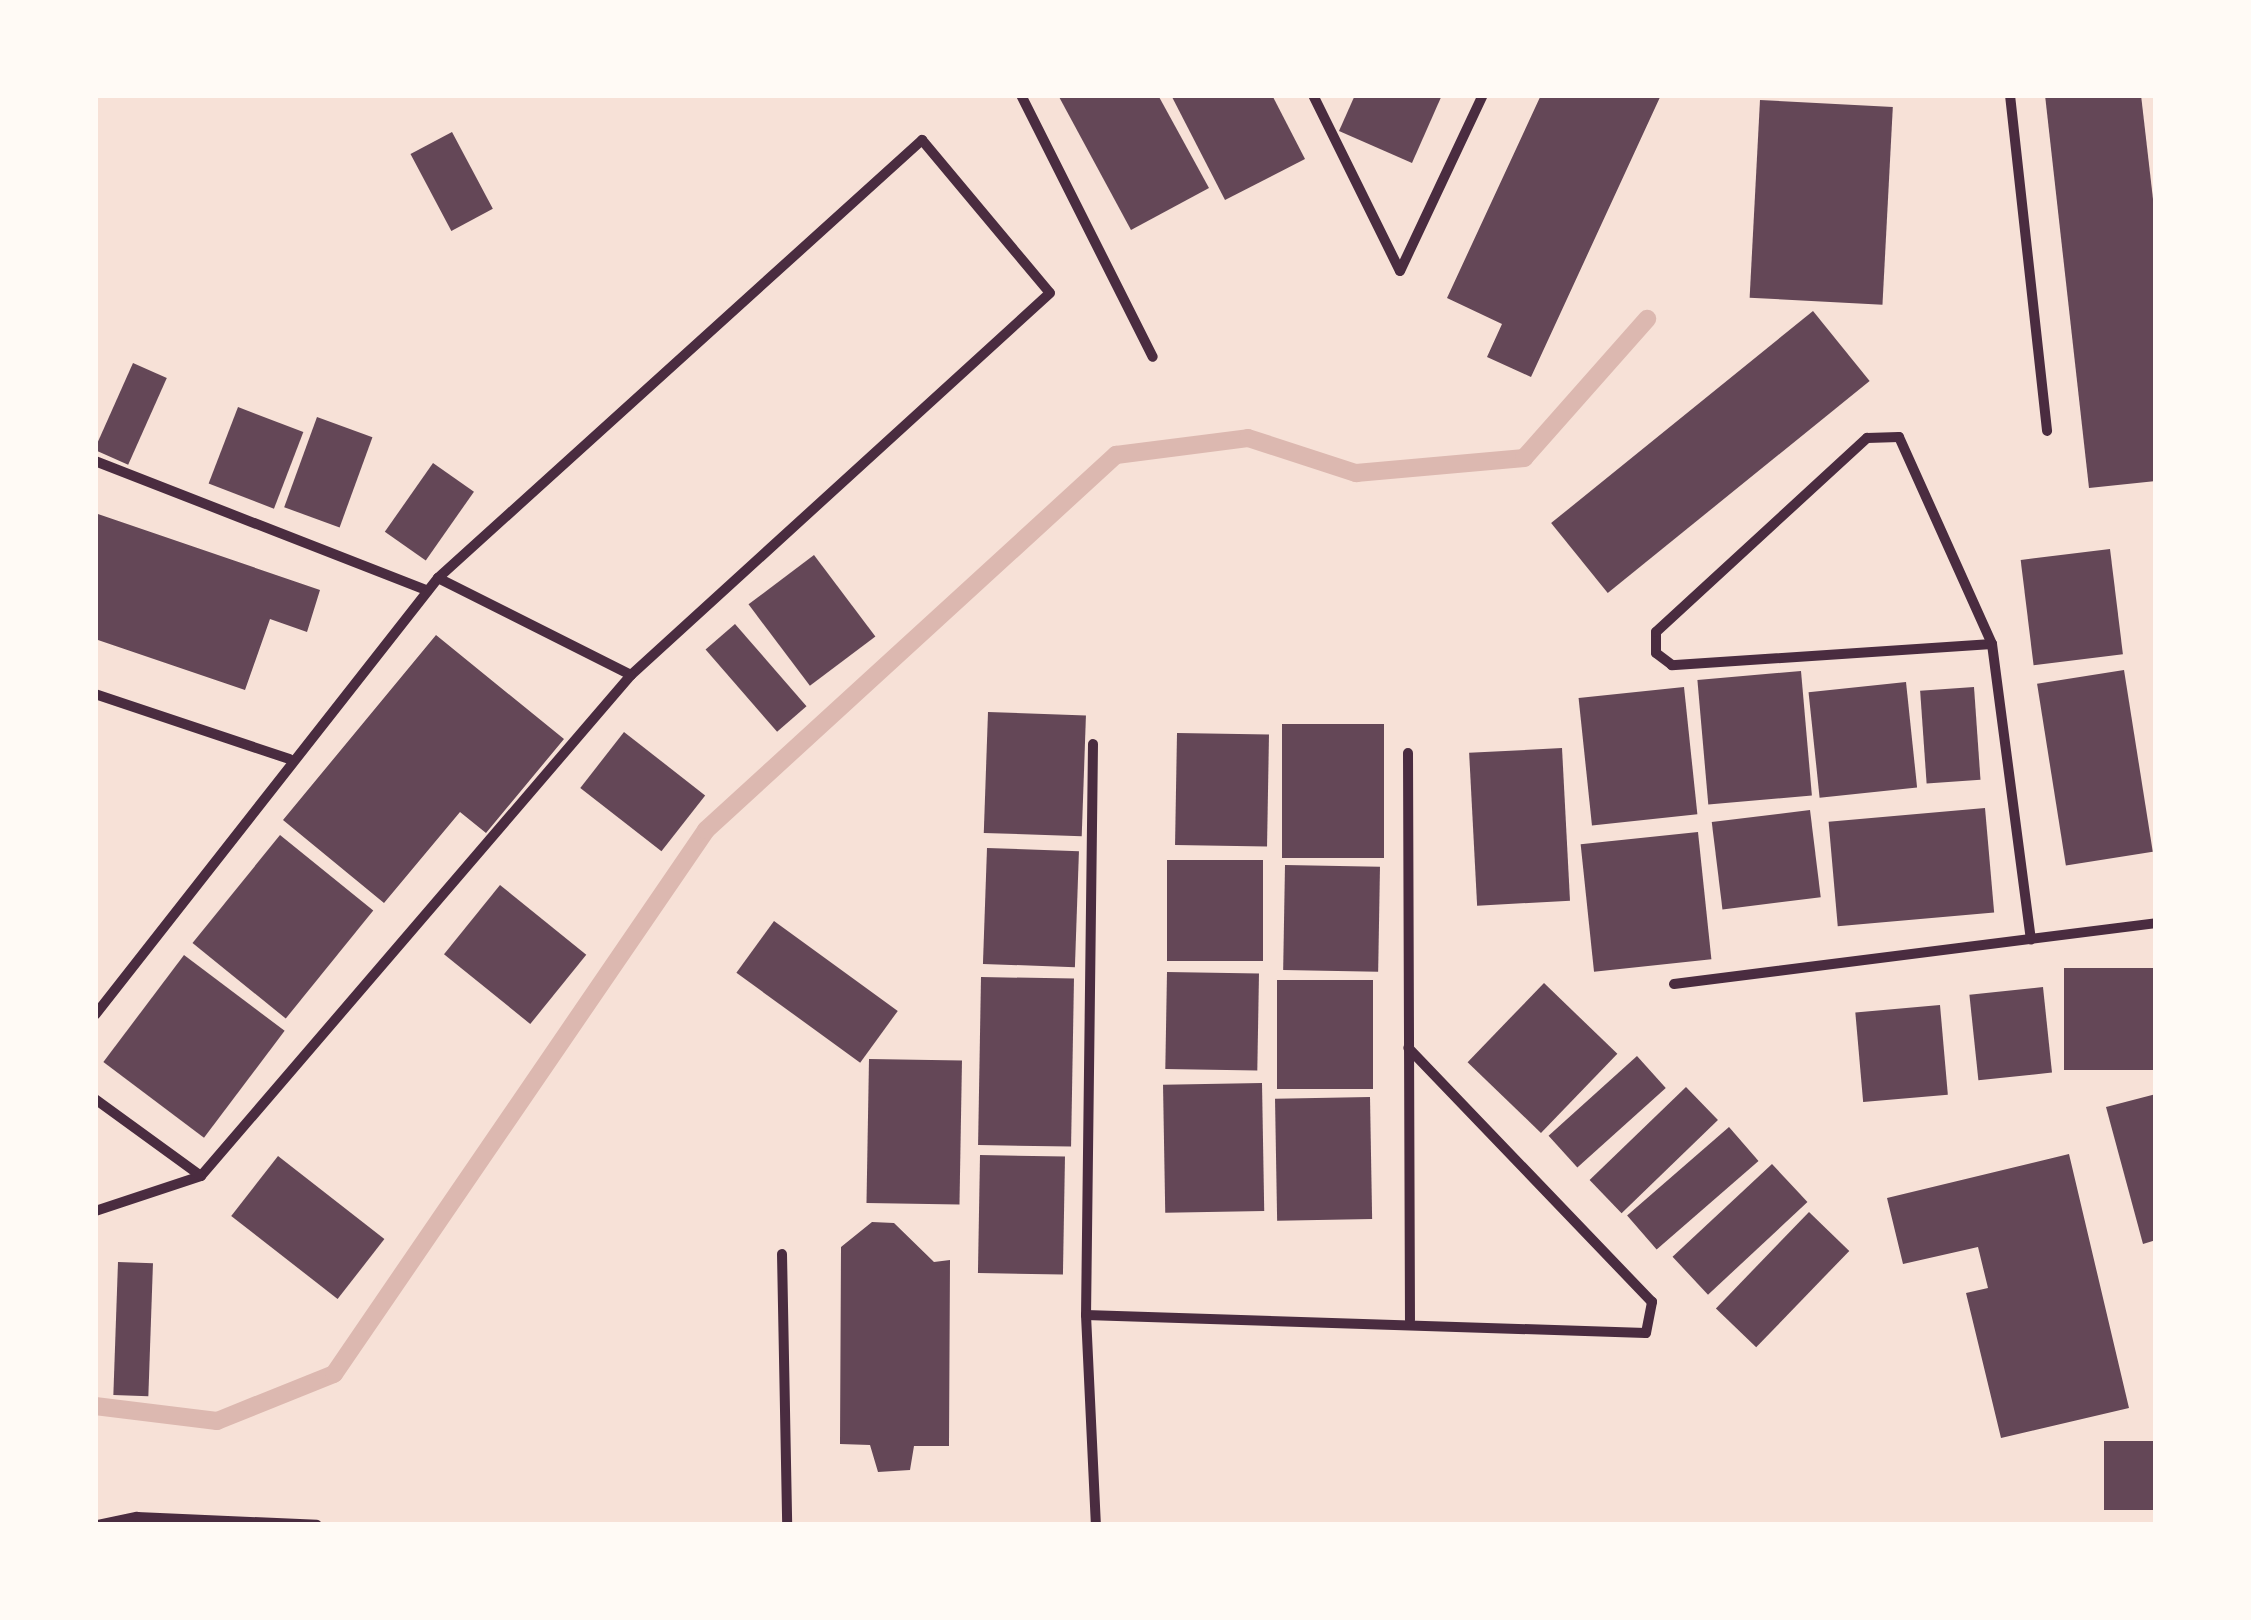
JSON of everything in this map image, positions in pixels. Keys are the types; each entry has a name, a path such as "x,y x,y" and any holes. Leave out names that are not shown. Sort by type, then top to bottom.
{"street":[{"path":"1021,95 1153,358"},
{"path":"1313,95 1400,272 1482,95"},
{"path":"2010,95 2046,431"},
{"path":"95,1015 289,760 438,578 922,140 1050,294 631,675 201,1176 95,1211"},
{"path":"1992,644 1672,665 1656,653 1656,632 1886,431 1899,436 1992,644 2031,939"},
{"path":"95,461 428,591"},
{"path":"438,578 631,675"},
{"path":"95,694 289,760"},
{"path":"1094,744 1086,1315 1096,1525"},
{"path":"1408,753 1410,1320"},
{"path":"1674,984 2156,923"},
{"path":"1086,1315 1410,1320 1646,1333 1652,1302 1408,1048"},
{"path":"95,1098 201,1176"},
{"path":"782,1254 787,1525"},
{"path":"98,1525 137,1517 317,1525"}],"building":[{"path":"1058,95 1158,95 1209,188 1131,230"},
{"path":"1171,95 1272,95 1305,159 1225,200"},
{"path":"1355,95 1442,95 1412,163 1339,131"},
{"path":"1541,95 1661,95 1531,377 1487,357 1502,324 1447,298"},
{"path":"2045,95 2141,95 2156,225 2156,481 2089,488"},
{"path":"1760,100 1893,107 1882,305 1750,298"},
{"path":"452,132 493,209 451,231 411,154"},
{"path":"1813,311 1870,381 1608,593 1551,523"},
{"path":"133,363 167,378 128,465 95,448"},
{"path":"238,407 303,432 274,509 209,484"},
{"path":"317,417 372,437 340,527 284,507"},
{"path":"433,463 474,492 426,560 385,532"},
{"path":"95,513 320,590 307,632 270,619 245,690 95,639"},
{"path":"2110,549 2123,654 2034,665 2021,560"},
{"path":"814,555 875,636 810,686 749,604"},
{"path":"735,624 807,706 777,732 706,650"},
{"path":"436,635 564,739 486,833 460,812 384,903 283,820"},
{"path":"2124,670 2153,852 2066,866 2037,684"},
{"path":"1801,671 1812,796 1708,805 1697,680"},
{"path":"1906,682 1917,787 1820,798 1809,692"},
{"path":"1684,687 1697,814 1592,825 1579,698"},
{"path":"1974,687 1980,780 1927,784 1920,691"},
{"path":"988,712 1086,715 1082,836 984,833"},
{"path":"1282,724 1384,724 1384,858 1282,858"},
{"path":"624,732 705,795 661,851 580,788"},
{"path":"1177,733 1269,735 1267,847 1175,845"},
{"path":"1562,748 1570,901 1477,906 1469,753"},
{"path":"1985,808 1994,913 1838,926 1829,822"},
{"path":"1810,810 1821,897 1722,909 1712,822"},
{"path":"1698,832 1711,959 1594,972 1581,844"},
{"path":"280,835 373,911 286,1019 193,943"},
{"path":"987,848 1079,851 1075,967 983,964"},
{"path":"1167,860 1263,860 1263,961 1167,961"},
{"path":"1285,865 1380,867 1378,972 1283,970"},
{"path":"500,885 586,955 530,1024 444,954"},
{"path":"774,921 898,1011 860,1063 736,973"},
{"path":"184,955 285,1031 204,1138 103,1062"},
{"path":"2064,968 2156,968 2156,1070 2064,1070"},
{"path":"1167,972 1259,974 1257,1071 1165,1069"},
{"path":"981,977 1074,979 1071,1147 978,1145"},
{"path":"1277,980 1373,980 1373,1089 1277,1089"},
{"path":"1544,983 1617,1054 1541,1133 1468,1062"},
{"path":"2043,987 2052,1073 1978,1080 1969,995"},
{"path":"1940,1005 1948,1095 1863,1102 1855,1012"},
{"path":"1637,1056 1666,1088 1577,1168 1549,1136"},
{"path":"869,1059 962,1061 959,1205 866,1203"},
{"path":"1262,1083 1264,1211 1165,1213 1163,1085"},
{"path":"1686,1087 1718,1120 1622,1213 1590,1180"},
{"path":"2156,1094 2156,1240 2143,1244 2106,1107"},
{"path":"1370,1097 1372,1219 1277,1221 1275,1099"},
{"path":"1729,1127 1759,1161 1657,1250 1627,1216"},
{"path":"2069,1154 2129,1408 2001,1438 1966,1293 1988,1288 1978,1247 1903,1264 1887,1198"},
{"path":"980,1155 1065,1156 1063,1274 978,1273"},
{"path":"278,1156 384,1239 338,1299 231,1216"},
{"path":"1772,1164 1807,1202 1708,1295 1673,1257"},
{"path":"1809,1212 1849,1251 1756,1347 1716,1308"},
{"path":"872,1222 894,1223 934,1262 950,1260 949,1446 914,1446 910,1470 878,1472 870,1445 840,1444 841,1247"},
{"path":"118,1262 153,1263 148,1396 113,1395"},
{"path":"2104,1441 2156,1441 2156,1510 2104,1510"}],"waterway":[{"path":"95,1406 217,1421 334,1374 706,830 1116,455 1248,438 1356,473 1524,458 1647,319"}]}
